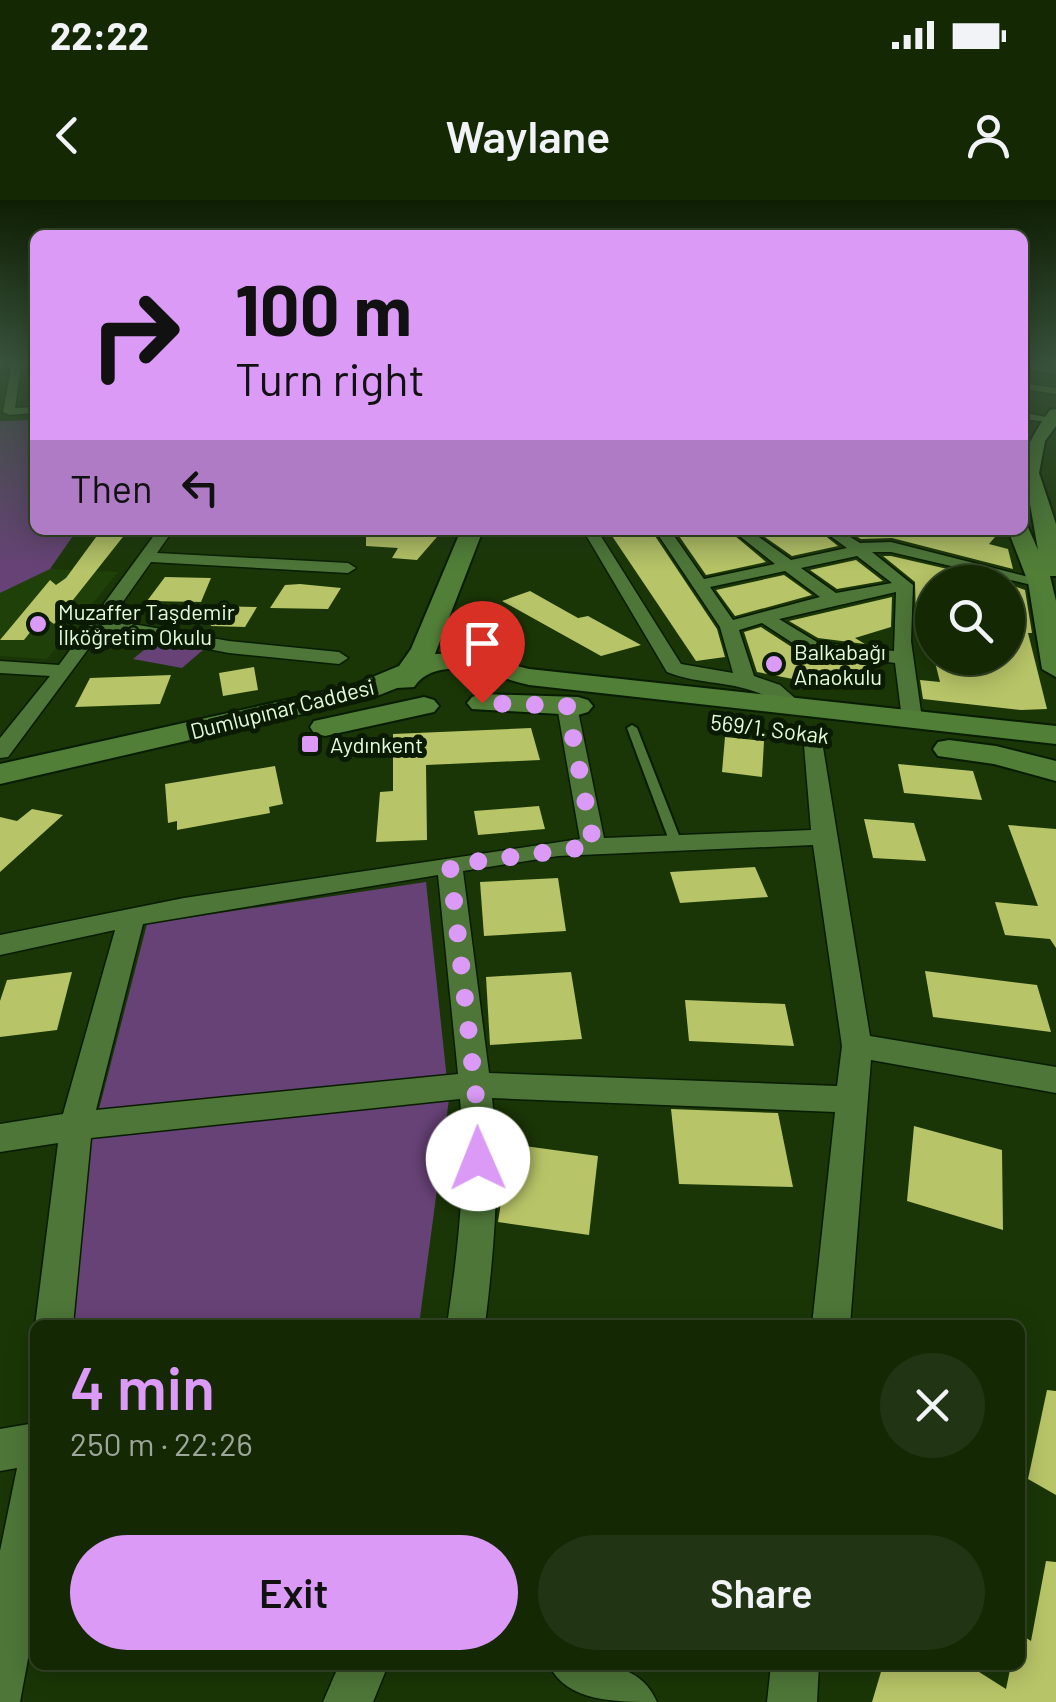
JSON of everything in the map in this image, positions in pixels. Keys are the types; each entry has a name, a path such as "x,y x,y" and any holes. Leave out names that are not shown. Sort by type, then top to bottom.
{"main road":[{"path":"1042,432 1036,441 1031,476 1030,530 1048,585 1056,669"},
{"path":"1028,485 1031,476"},
{"name":"Dumlupınar Caddesi","path":"0,774 362,692 410,673 470,535"},
{"path":"482,703 498,690 500,682 454,650 452,627 470,567 486,535"},
{"path":"424,706 406,694 404,680 410,673 434,662 478,665"},
{"name":"569/1. Sokak","path":"478,665 529,677 1056,735"},
{"name":"Dumlupınar Caddesi","path":"0,802 133,768 424,706 454,709 482,703"},
{"name":"569/1. Sokak","path":"482,703 567,706 813,733 996,756 1056,772"}],"street":[{"path":"0,752 64,672 162,535"},
{"path":"593,535 674,668 689,674 745,680 773,689 790,704"},
{"path":"665,535 729,627 745,680"},
{"path":"745,535 833,599"},
{"path":"835,535 906,585"},
{"path":"698,585 857,550 891,547 1048,585"},
{"path":"145,557 348,568"},
{"path":"729,627 833,599 906,585"},
{"path":"906,585 904,658 912,719"},
{"path":"766,618 812,647 904,658"},
{"path":"98,623 228,648 339,658"},
{"path":"0,667 64,672"},
{"path":"567,706 594,846"},
{"path":"813,733 815,783 857,1046 830,1320"},
{"path":"0,945 132,918 450,865 594,846 824,837"},
{"path":"450,865 479,1126 476,1239 467,1320"},
{"path":"55,1320 76,1126 110,988 132,918"},
{"path":"857,1046 1056,1080"},
{"path":"0,1138 76,1126 475,1085 851,1100"},
{"path":"0,1450 30,1445"},
{"path":"0,1690 30,1507"},
{"path":"348,1702 362,1670"},
{"path":"581,1670 632,1702"},
{"path":"792,1702 795,1670"}],"lane":[{"path":"632,728 676,843"}],"shaded area":[{"path":"0,432 30,432 30,535 74,535 50,569 0,593"},
{"name":"Muzaffer Taşdemir İlköğretim Okulu","path":"50,569 118,572 47,659 0,656 0,593"},
{"path":"155,641 203,650 182,668 133,659"},
{"path":"426,882 449,1099 420,1320 73,1320 91,1140 147,924"}],"building":[{"path":"98,535 124,535 54,624 43,616 24,640 0,640 50,580 56,585 66,578"},
{"path":"366,535 439,535 417,560 392,558 398,548 366,546"},
{"path":"611,535 654,535 717,629 725,657 696,661"},
{"path":"678,535 734,535 766,562 706,575"},
{"path":"762,535 824,535 838,546 792,556"},
{"path":"854,535 997,535 989,544 1008,549 1012,565 997,565 892,538 861,539"},
{"path":"883,556 930,565 915,565 915,582"},
{"path":"856,560 883,581 837,589 810,570"},
{"path":"784,575 812,595 735,616 716,590"},
{"path":"165,577 211,578 201,602 147,601"},
{"path":"285,585 341,588 328,609 270,608"},
{"path":"1025,590 1032,633 1028,633 1047,709 1021,710 923,699 920,680 940,682 938,675 1025,675"},
{"path":"530,591 578,618 588,616 641,645 601,656 502,601"},
{"path":"892,597 891,627 855,638 865,644 818,638 789,621"},
{"path":"208,606 257,607 245,627 211,626"},
{"path":"761,627 804,655 869,663 871,685 798,680 757,672 744,632"},
{"path":"254,667 258,690 223,696 219,673"},
{"path":"171,675 160,704 75,707 90,678"},
{"path":"531,728 540,760 426,765 427,840 376,842 380,792 393,791 393,734"},
{"path":"725,737 764,741 762,777 722,772"},
{"path":"898,764 973,771 982,800 904,793"},
{"path":"275,766 283,804 269,807 270,813 177,830 177,821 168,823 165,784"},
{"path":"539,806 545,829 478,835 474,811"},
{"path":"32,809 63,815 0,872 0,817 17,821"},
{"path":"864,819 914,823 926,861 873,858"},
{"path":"1008,825 1056,829 1056,948 1050,939 1005,935 995,902 1038,906"},
{"path":"755,867 768,897 680,903 670,872"},
{"path":"558,878 566,931 484,936 480,882"},
{"path":"925,971 1037,985 1051,1032 933,1017"},
{"path":"72,972 57,1030 0,1037 0,1001 7,980"},
{"path":"571,972 582,1039 490,1045 486,977"},
{"path":"685,1000 785,1004 794,1046 689,1041"},
{"path":"671,1109 778,1113 793,1187 679,1184"},
{"path":"914,1126 1002,1150 1003,1230 907,1201"},
{"path":"510,1144 598,1156 589,1235 498,1222"},
{"path":"1047,1390 1056,1391 1056,1495 1028,1479"},
{"path":"1046,1561 1056,1562 1056,1702 872,1702 882,1670 976,1670 1006,1689 1010,1670 1025,1670 1025,1637 1031,1641"}],"place":[{"name":"Muzaffer Taşdemir İlköğretim Okulu","path":"38,624"},
{"name":"Balkabağı Anaokulu","path":"774,664"},
{"name":"Aydınkent","path":"310,744"}],"route":[{"path":"478,1159 479,1126 450,865 594,846 567,706 482,703"}]}
